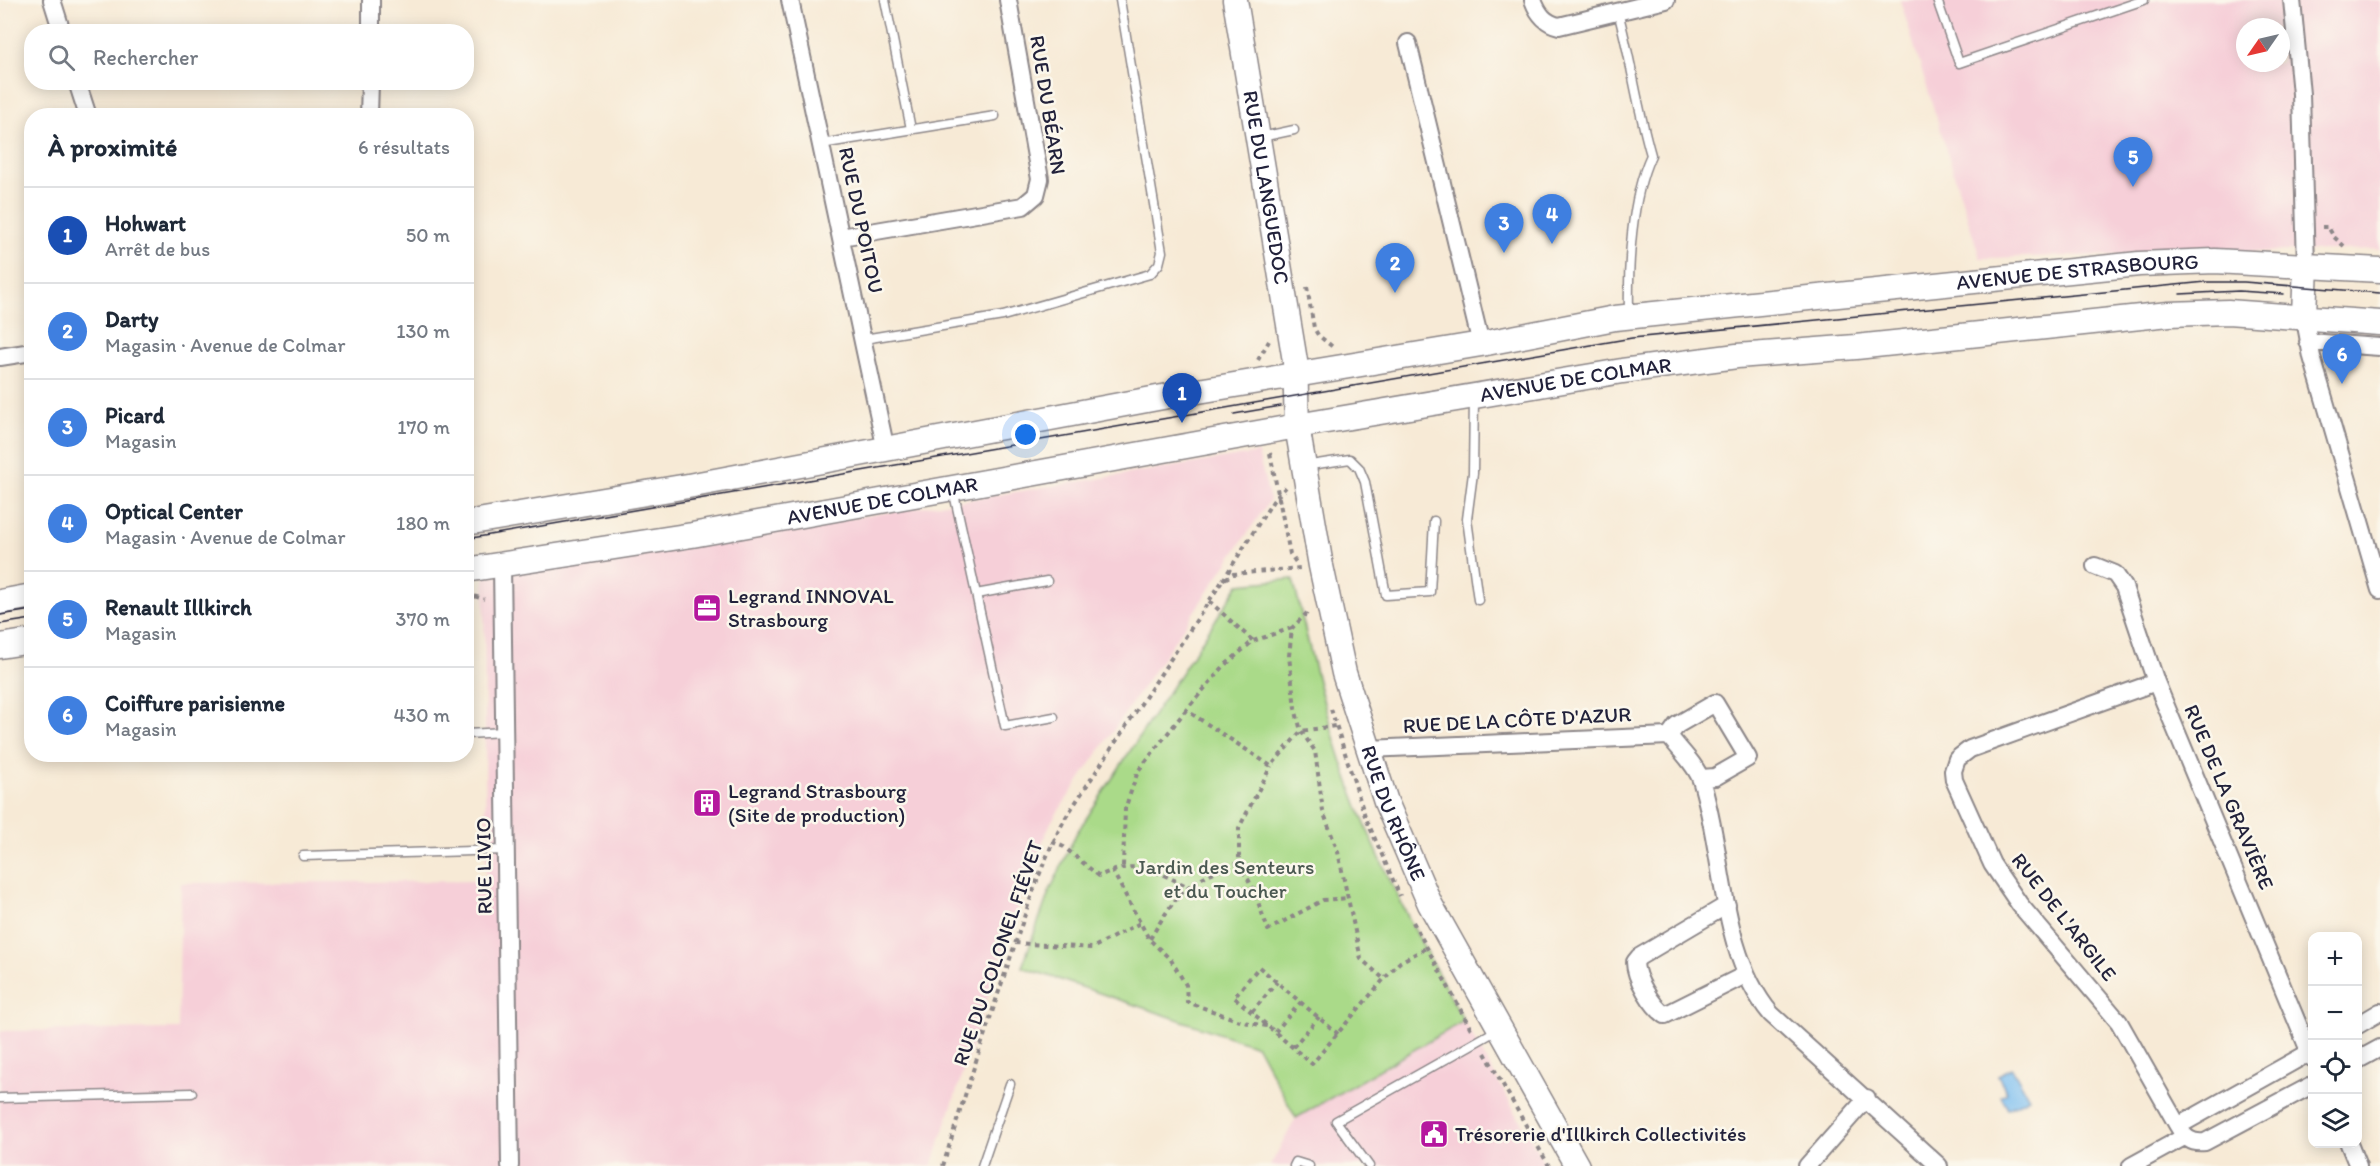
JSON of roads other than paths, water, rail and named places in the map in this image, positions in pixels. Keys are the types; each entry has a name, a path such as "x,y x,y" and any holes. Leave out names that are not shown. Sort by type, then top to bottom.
{"main road":[{"name":"RUE DU LANGUEDOC","path":"1235,0 1291,331 1295,375"},
{"name":"AVENUE DE STRASBOURG","path":"1629,316 1849,296 2139,264 2215,261 2306,264 2380,270"},
{"path":"2306,264 2304,315 2380,323"},
{"name":"AVENUE DE COLMAR","path":"474,569 692,535 1297,426 1622,371 1737,356 1856,347 2169,314 2228,312 2304,315"},
{"path":"474,522 1629,316"},
{"path":"1295,375 1297,426"},
{"name":"RUE DU RHÔNE","path":"1297,426 1344,673 1386,802 1430,904 1577,1166"},
{"path":"0,602 24,598"},
{"path":"0,646 24,642"}],"street":[{"path":"52,0 60,24"},
{"path":"371,0 371,24"},
{"name":"RUE DU POITOU","path":"790,0 886,450"},
{"name":"RUE DU BÉARN","path":"840,237 1023,206 1036,195 1040,179 1008,0"},
{"path":"1533,0 1541,16 1550,24 1559,26 1666,0"},
{"path":"2292,0 2301,94 2306,264"},
{"path":"1408,43 1481,344"},
{"path":"80,90 85,108"},
{"path":"369,108 370,90"},
{"path":"2304,315 2308,342 2380,590"},
{"path":"2308,342 2380,347"},
{"path":"0,357 24,353"},
{"name":"RUE LIVIO","path":"502,565 510,1166"},
{"name":"RUE DE LA GRAVIÈRE","path":"2095,566 2115,574 2124,587 2156,682 2308,1044"},
{"name":"RUE DE L'ARGILE","path":"2156,682 1970,749 1957,759 1953,771 1960,795 1992,864 2020,905 2119,1022 2181,1131"},
{"path":"1701,778 1715,777 1748,758 1715,703 1677,725 1669,736 1701,778 1727,905 1745,975 1758,999 1771,1014 1939,1166"},
{"name":"RUE DE LA CÔTE D'AZUR","path":"1368,749 1669,736"},
{"path":"1727,905 1639,957 1635,962 1635,970 1658,1010 1665,1015 1745,975"},
{"path":"2362,1023 2380,1012"},
{"path":"2362,1058 2380,1048"},
{"path":"2131,1166 2181,1131 2308,1056"},
{"path":"2181,1131 2199,1143 2205,1142 2308,1088"},
{"path":"1807,1166 1866,1098"},
{"path":"2351,1148 2358,1166"}],"lane":[{"path":"885,0 911,129"},
{"path":"864,339 1003,316 1150,274 1159,264 1162,252 1120,0"},
{"path":"1937,0 1959,63 2144,0"},
{"path":"1618,12 1630,52 1638,109 1651,155 1644,170 1635,221 1629,316"},
{"path":"821,144 995,116"},
{"path":"1258,138 1294,130"},
{"path":"1474,397 1473,473 1467,519 1478,600"},
{"path":"1304,466 1350,459 1359,468 1365,482 1386,595 1430,592 1434,521"},
{"path":"953,489 1005,726 1054,717"},
{"path":"976,594 1047,581"},
{"path":"474,734 505,732"},
{"path":"303,856 506,850"},
{"path":"1369,1166 1336,1121 1500,1028"},
{"path":"982,1166 1010,1084"},
{"path":"0,1098 192,1093"},
{"path":"1294,1166 1296,1162 1309,1166"}],"water":[{"path":"2012,1068 2029,1098 2008,1109 2001,1096 2007,1092 1998,1075"}],"tram line":[{"path":"474,538 1632,338 2206,282 2244,282 2380,293"},
{"path":"2180,294 2239,291 2284,294"},
{"path":"1234,414 1281,406"},
{"path":"0,615 24,611"},
{"path":"0,624 24,620"}],"place":[{"name":"Renault Illkirch","path":"2133,187"},
{"name":"Optical Center","path":"1552,244"},
{"name":"Picard","path":"1504,253"},
{"name":"Darty","path":"1395,293"},
{"name":"Coiffure parisienne","path":"2342,384"},
{"name":"Hohwart","path":"1182,423"},
{"name":"Legrand INNOVAL Strasbourg","path":"707,608"},
{"name":"Legrand Strasbourg (Site de production)","path":"707,803"},
{"name":"Trésorerie d'Illkirch Collectivités","path":"1434,1134"}],"park label":[{"name":"Jardin des Senteurs et du Toucher","path":"1225,879"}]}
